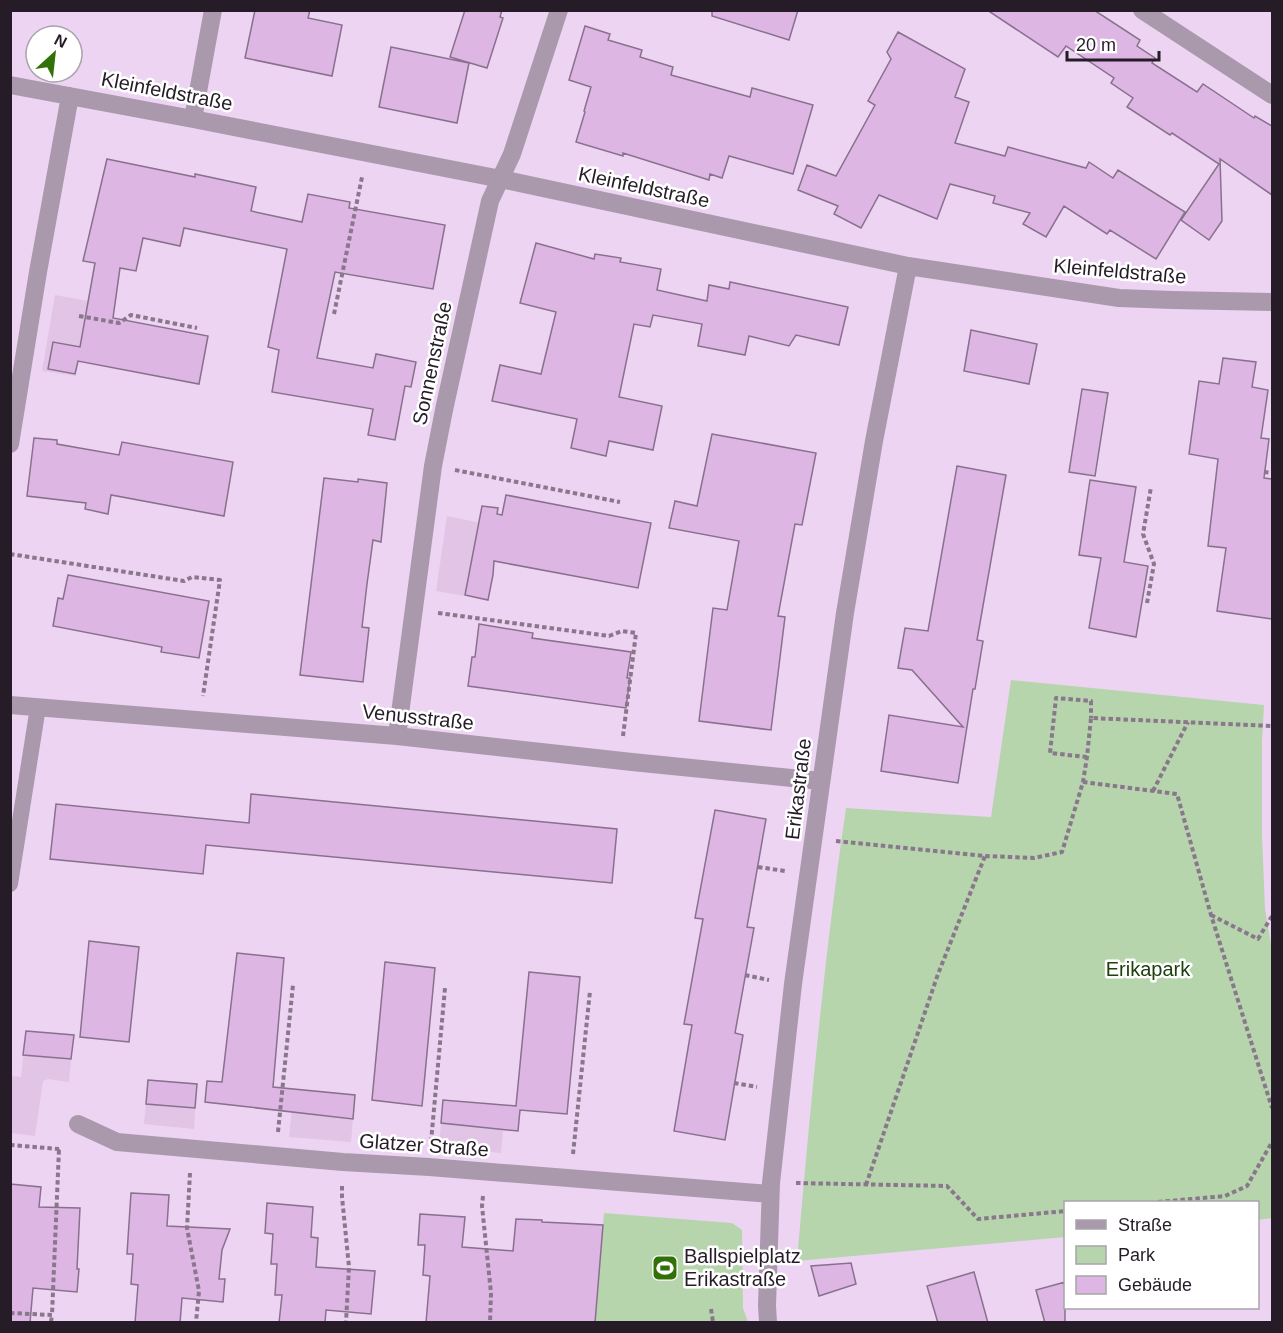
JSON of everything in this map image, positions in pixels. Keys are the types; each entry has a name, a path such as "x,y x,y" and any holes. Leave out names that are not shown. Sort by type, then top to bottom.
{"street":[{"path":"193,119 213,10"},
{"name":"Sonnenstraße","path":"397,736 433,466 490,201 512,154 559,10"},
{"path":"1142,10 1272,95"},
{"name":"Kleinfeldstraße","path":"10,85 501,179 908,266 1119,298 1272,302"},
{"path":"10,444 20,374 70,96"},
{"name":"Erikastraße","path":"768,1323 771,1188 793,984 845,613 874,441 908,266"},
{"name":"Venusstraße","path":"10,705 397,736 821,781"},
{"name":"Glatzer Straße","path":"78,1124 117,1142 192,1149 571,1179 771,1188"}],"lane":[{"path":"10,884 38,707"}],"path":[{"path":"334,314 367,152"},
{"path":"79,316 119,322 131,315 197,327"},
{"path":"433,466 620,502"},
{"path":"1264,472 1272,472"},
{"path":"1147,603 1154,564 1143,534 1151,488"},
{"path":"10,554 184,581 192,577 220,580 202,700"},
{"path":"414,609 609,636 622,631 636,633 620,760"},
{"path":"814,839 985,856 1034,858 1062,852 1083,782 1087,757 1091,718 1091,702 1056,698 1050,753 1087,757"},
{"path":"1091,718 1272,726"},
{"path":"1153,790 1188,722"},
{"path":"1083,782 1177,794 1211,915 1272,1108"},
{"path":"866,1185 938,974 985,856"},
{"path":"1211,915 1258,939 1272,916"},
{"path":"275,1156 293,985"},
{"path":"429,1167 446,988"},
{"path":"571,1179 590,991"},
{"path":"51,1323 59,1149 78,1124"},
{"path":"1177,1201 1225,1196 1246,1186 1272,1142"},
{"path":"10,1145 59,1149"},
{"path":"192,1149 187,1228 199,1291 196,1323"},
{"path":"343,1162 342,1197 349,1267 346,1323"},
{"path":"486,1171 482,1206 491,1293 490,1323"},
{"path":"771,1188 866,1185 947,1186 978,1219 1064,1211"},
{"path":"711,1309 713,1323"},
{"path":"10,1313 51,1315"}],"shaded area":[{"path":"55,295 115,306 106,352 80,347 76,376 42,371"},
{"path":"447,516 500,527 488,600 436,591"},
{"path":"26,1031 73,1036 69,1082 48,1079 43,1081 35,1136 11,1133 11,1076 21,1077"},
{"path":"148,1080 197,1084 194,1129 144,1124"},
{"path":"294,1089 355,1095 351,1142 289,1137"},
{"path":"443,1100 505,1106 501,1153 439,1147"}],"green space":[{"name":"Erikapark","path":"1011,680 1264,705 1262,834 1265,909 1272,950 1272,1218 1259,1220 1259,1201 1064,1201 1064,1237 797,1261 824,977 846,808 991,817"},
{"path":"604,1213 732,1223 742,1230 743,1308 748,1322 595,1322"}],"building":[{"path":"255,10 310,10 308,18 342,25 332,76 245,58"},
{"path":"465,10 502,10 500,17 503,18 487,68 450,57"},
{"path":"712,10 798,10 789,40 712,16"},
{"path":"987,10 1094,10 1140,40 1137,46 1155,58 1152,63 1197,92 1203,84 1254,118 1255,116 1272,126 1272,195 1220,159 1222,221 1209,240 1181,220 1219,164 1127,107 1133,98 1111,83 1114,78 1066,46 1058,57"},
{"path":"585,26 610,34 608,40 642,50 640,57 673,67 671,75 750,97 752,88 813,105 793,174 729,156 722,178 710,174 709,180 623,153 623,156 576,142 591,87 569,80"},
{"path":"898,32 965,69 955,97 969,102 955,143 1005,156 1008,147 1086,168 1089,162 1113,178 1118,170 1185,212 1156,259 1110,230 1107,234 1064,206 1046,237 1023,224 1030,213 993,203 995,196 950,184 937,219 879,195 861,228 834,214 838,206 798,190 807,165 836,176 875,105 868,101 891,59 887,52"},
{"path":"391,47 469,63 457,123 379,107"},
{"path":"107,159 256,187 251,211 302,222 308,194 350,202 349,208 445,225 433,289 335,272 317,358 373,368 376,354 416,362 411,387 405,386 395,440 368,435 373,409 272,392 279,350 268,347 287,249 184,228 180,246 143,238 136,271 120,268 113,318 208,336 199,384 78,361 75,374 48,369 53,342 80,347 95,263 83,261"},
{"path":"536,243 594,259 595,254 621,258 620,262 661,269 657,290 707,301 709,285 729,289 730,282 848,307 839,345 796,335 789,346 749,336 745,355 698,346 702,324 653,315 650,327 634,324 619,397 662,406 653,450 609,441 606,456 571,448 577,419 492,401 500,365 541,374 556,312 520,303"},
{"path":"971,330 1037,344 1029,384 964,371"},
{"path":"1223,358 1256,362 1252,387 1268,390 1261,438 1269,439 1264,478 1272,479 1272,619 1217,611 1226,548 1208,546 1218,459 1189,454 1199,381 1219,384"},
{"path":"1082,389 1108,393 1095,476 1069,472"},
{"path":"712,434 816,453 802,525 795,524 778,616 785,617 771,730 699,721 713,608 727,610 739,541 669,528 675,501 697,506"},
{"path":"34,438 57,440 57,444 119,455 122,442 233,462 224,516 111,495 108,514 85,509 86,503 27,496"},
{"path":"957,466 1006,475 977,640 983,641 958,783 881,771 889,715 963,727 912,670 898,668 905,628 928,631"},
{"path":"324,478 387,483 381,542 373,540 367,584 362,627 369,628 363,682 300,675"},
{"path":"1090,480 1136,487 1124,562 1148,566 1136,637 1089,628 1101,558 1079,555"},
{"path":"506,495 651,523 638,588 494,561 488,600 465,595 482,506 498,508 497,514 502,515"},
{"path":"68,575 209,601 199,658 161,652 162,647 53,626 58,598 63,599"},
{"path":"479,624 533,633 532,638 631,652 626,708 468,686 472,657 475,657"},
{"path":"251,794 617,829 612,883 206,845 203,874 50,859 56,804 249,823"},
{"path":"715,810 766,819 747,927 754,928 735,1033 743,1035 725,1140 674,1131 692,1025 684,1024 703,919 695,918"},
{"path":"89,941 139,947 129,1042 80,1037"},
{"path":"237,953 284,958 273,1087 355,1095 353,1119 205,1102 207,1081 222,1082"},
{"path":"385,962 435,968 422,1106 372,1100"},
{"path":"529,972 580,977 567,1114 520,1110 518,1131 441,1123 443,1100 516,1106"},
{"path":"26,1031 74,1035 71,1059 23,1055"},
{"path":"148,1080 197,1084 195,1108 146,1104"},
{"path":"10,1184 41,1187 39,1207 80,1208 77,1292 33,1288 30,1323 10,1323"},
{"path":"131,1193 169,1195 167,1226 230,1229 222,1250 219,1279 225,1279 223,1302 182,1298 180,1323 135,1323 138,1285 131,1284 133,1254 127,1254"},
{"path":"267,1203 313,1207 311,1237 318,1238 316,1267 375,1271 371,1314 326,1310 325,1323 279,1323 282,1295 275,1295 277,1264 271,1264 273,1234 265,1233"},
{"path":"420,1214 465,1217 462,1247 513,1251 516,1219 603,1225 595,1323 426,1323 430,1276 423,1275 425,1245 418,1245"},
{"path":"851,1263 856,1284 819,1296 811,1266"},
{"path":"974,1272 988,1323 938,1323 927,1286"},
{"path":"1064,1282 1065,1323 1045,1323 1036,1290"}],"place":[{"name":"Ballspielplatz Erikastraße","path":"665,1268"}]}
